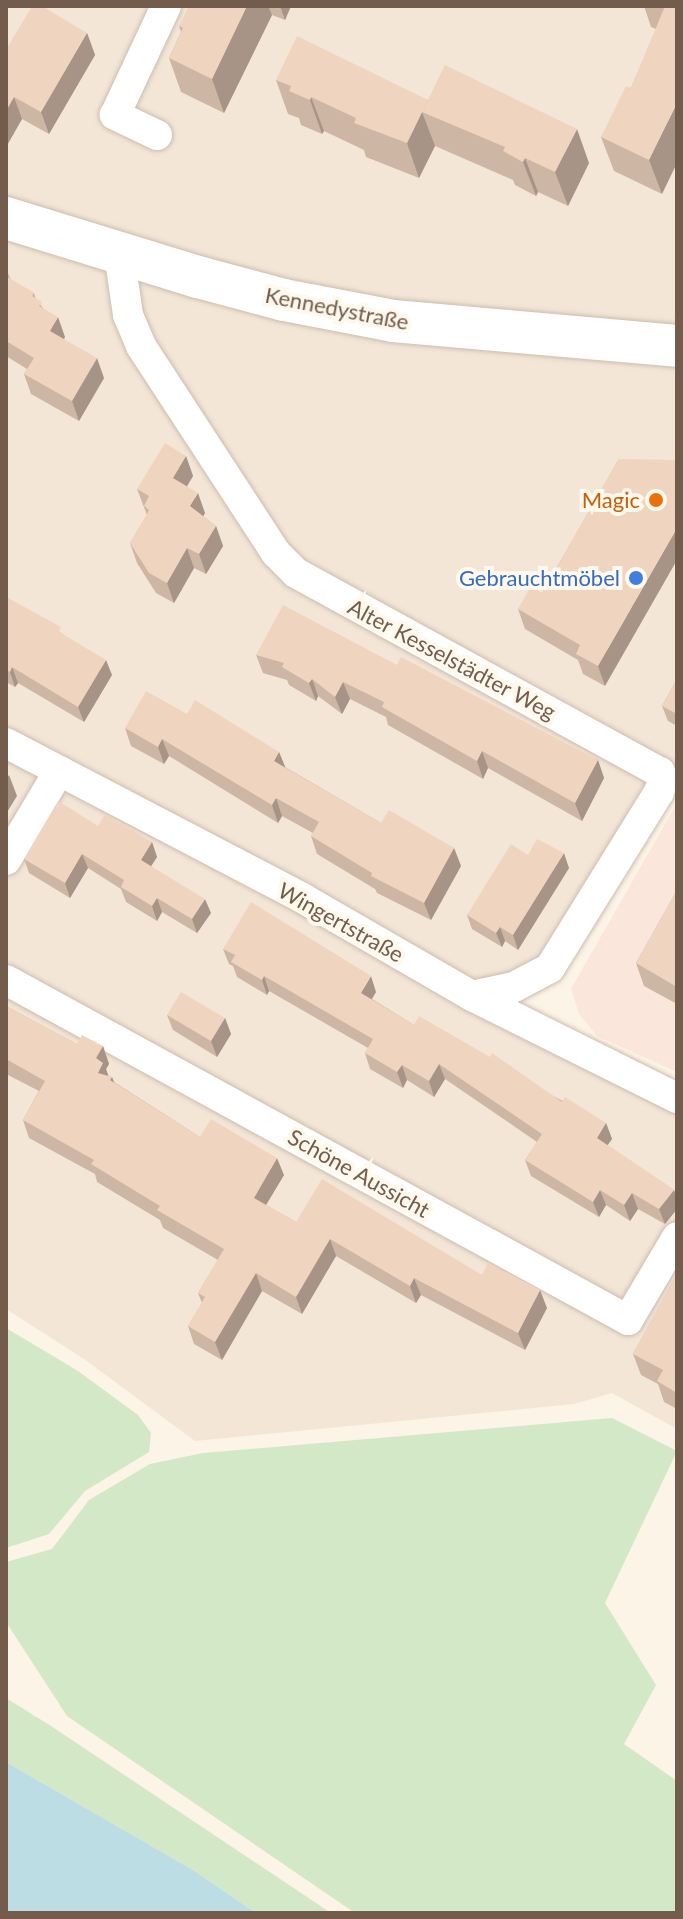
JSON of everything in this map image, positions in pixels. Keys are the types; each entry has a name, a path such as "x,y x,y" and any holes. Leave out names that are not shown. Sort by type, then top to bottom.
{"main road":[{"name":"Kennedystraße","path":"6,218 284,300 393,321 677,346"}],"street":[{"path":"157,135 115,115 166,6"},
{"name":"Alter Kesselstädter Weg","path":"119,253 128,315 141,346 276,553 296,573 660,772 663,780 659,792 550,968 514,987 472,996"},
{"name":"Wingertstraße","path":"6,743 304,899 472,996 677,1098"},
{"path":"6,860 59,771"},
{"name":"Schöne Aussicht","path":"6,980 628,1320 677,1237"}],"shaded area":[{"path":"6,6 677,6 677,780 653,771 541,961 485,1017 677,1113 677,1429 612,1393 574,1404 195,1441 84,1359 6,1309"},
{"path":"677,803 677,1072 597,1036 579,1014 571,989"}],"green space":[{"path":"6,1328 78,1371 138,1415 151,1433 149,1452 85,1491 49,1534 6,1548"},
{"path":"612,1418 677,1451 605,1603 656,1685 624,1744 677,1781 677,1913 355,1913 67,1716 6,1622 6,1562 52,1549 89,1500 150,1464 203,1453"},
{"path":"6,1698 331,1913 256,1913 193,1870 6,1762"}],"water":[{"path":"6,1762 193,1870 256,1913 6,1913"}],"building":[{"path":"32,6 42,6 87,33 41,112 14,97 6,111 6,50"},
{"path":"189,6 247,6 212,79 169,58"},
{"path":"665,6 677,6 677,103 649,160 601,137 626,86 631,88"},
{"path":"297,36 428,100 407,143 354,123 356,118 311,97 310,100 289,91 291,86 276,80"},
{"path":"445,65 577,129 555,172 525,158 523,162 503,151 505,147 422,112"},
{"path":"6,276 34,293 32,296 42,302 39,306 58,317 50,331 97,358 72,401 24,374 34,358 6,341"},
{"path":"165,443 186,456 173,478 198,493 190,506 216,526 199,554 187,548 167,583 149,573 130,543 149,510 144,506 149,496 137,489"},
{"path":"619,459 677,460 677,528 598,666 576,654 580,645 518,609 531,586 542,593"},
{"path":"6,597 61,627 59,632 106,660 78,707 12,667 10,672 6,670"},
{"path":"283,605 397,665 401,657 598,760 575,803 482,751 477,761 382,707 384,702 343,682 335,697 312,679 309,683 282,667 284,663 256,655"},
{"path":"677,679 677,714 662,706"},
{"path":"146,691 187,714 195,700 279,752 274,761 381,823 389,810 454,848 424,903 371,876 372,873 311,836 319,822 276,798 272,805 162,739 158,747 125,728"},
{"path":"58,801 98,826 105,814 152,842 141,860 205,899 192,919 157,898 152,906 121,887 124,880 82,854 65,883 24,859"},
{"path":"537,839 564,853 513,935 500,927 496,933 467,915 511,844 528,855"},
{"path":"677,890 677,987 636,963"},
{"path":"251,902 371,976 361,993 414,1025 419,1016 490,1057 492,1053 562,1102 565,1097 606,1123 597,1138 674,1190 659,1209 632,1193 624,1205 600,1190 593,1202 525,1160 542,1134 439,1064 429,1081 402,1065 397,1072 365,1053 373,1039 264,976 262,980 231,962 235,955 223,949"},
{"path":"181,992 225,1018 211,1041 167,1015"},
{"path":"6,1006 77,1044 82,1035 103,1046 96,1058 103,1063 98,1073 112,1077 110,1080 200,1137 211,1119 277,1158 254,1198 296,1222 322,1179 482,1275 488,1263 540,1290 518,1333 414,1278 410,1286 330,1239 296,1297 256,1273 215,1342 188,1326 205,1297 198,1293 224,1249 157,1210 160,1206 91,1164 94,1160 23,1120 45,1081 6,1059"},
{"path":"677,1274 677,1393 657,1381 663,1370 633,1354"}],"place":[{"name":"Magic","path":"656,500"},
{"name":"Gebrauchtmöbel","path":"636,578"}]}
